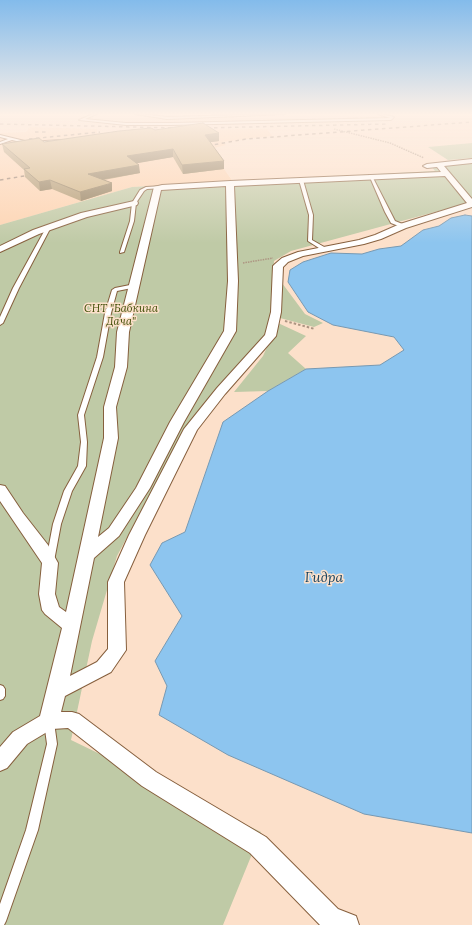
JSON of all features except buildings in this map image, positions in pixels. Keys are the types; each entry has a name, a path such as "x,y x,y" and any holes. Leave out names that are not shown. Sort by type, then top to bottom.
{"street":[{"path":"232,180 300,180 370,176 441,169 472,161"},
{"path":"58,691 104,667 117,650 116,582 137,535 191,429 221,391 270,336 275,317 278,266 285,260 324,249 362,242 403,226 472,204 441,169 422,166"},
{"path":"49,721 58,691 111,438 110,407 121,367 123,332 157,189 162,187 232,180 407,168"},
{"path":"87,555 114,532 143,488 178,422 230,331 232,180"},
{"path":"0,249 49,227 84,215 134,203"},
{"path":"0,489 17,516 42,549 50,563 47,594 51,610 72,626"},
{"path":"0,762 20,738 49,721 72,720 149,779 258,845 330,918 347,925"}],"lane":[{"path":"370,176 393,222 403,226"},
{"path":"300,180 311,215 310,241 324,249"},
{"path":"122,252 132,221 134,203 142,190 146,188 162,187"},
{"path":"0,323 16,288 49,227"},
{"path":"50,563 59,517 68,491 82,466 84,442 82,415 100,357 108,312 115,290 135,286"},
{"path":"0,690 0,696"},
{"path":"0,921 32,830 52,744 49,721"}],"path":[{"path":"418,157 441,169"},
{"path":"232,264 268,258 292,258"},
{"path":"275,317 292,324 315,329"}],"shaded area":[{"path":"0,157 216,157 233,182 132,187 0,225"}],"green space":[{"path":"444,157 472,157 472,158 448,160"},
{"name":"СНТ \"Бабкина Дача\"","path":"472,162 472,202 291,251 274,261 272,317 261,343 200,408 150,494 117,556 92,641 71,740 261,832 223,925 0,925 0,225 132,187 435,171 431,166"},
{"path":"282,283 305,314 323,323 314,327 280,318"},
{"path":"278,323 306,336 288,353 306,369 268,391 234,392 263,356"}],"water":[{"name":"Гидра","path":"465,215 472,216 472,833 364,814 228,755 159,715 167,686 155,661 182,616 150,565 162,543 185,532 223,422 268,391 306,369 380,365 404,350 394,337 333,325 308,312 288,282 290,270 303,262 331,253 362,254 379,249 401,246 423,230 439,226 451,218"}],"railway":[{"path":"0,180 36,174"}]}
